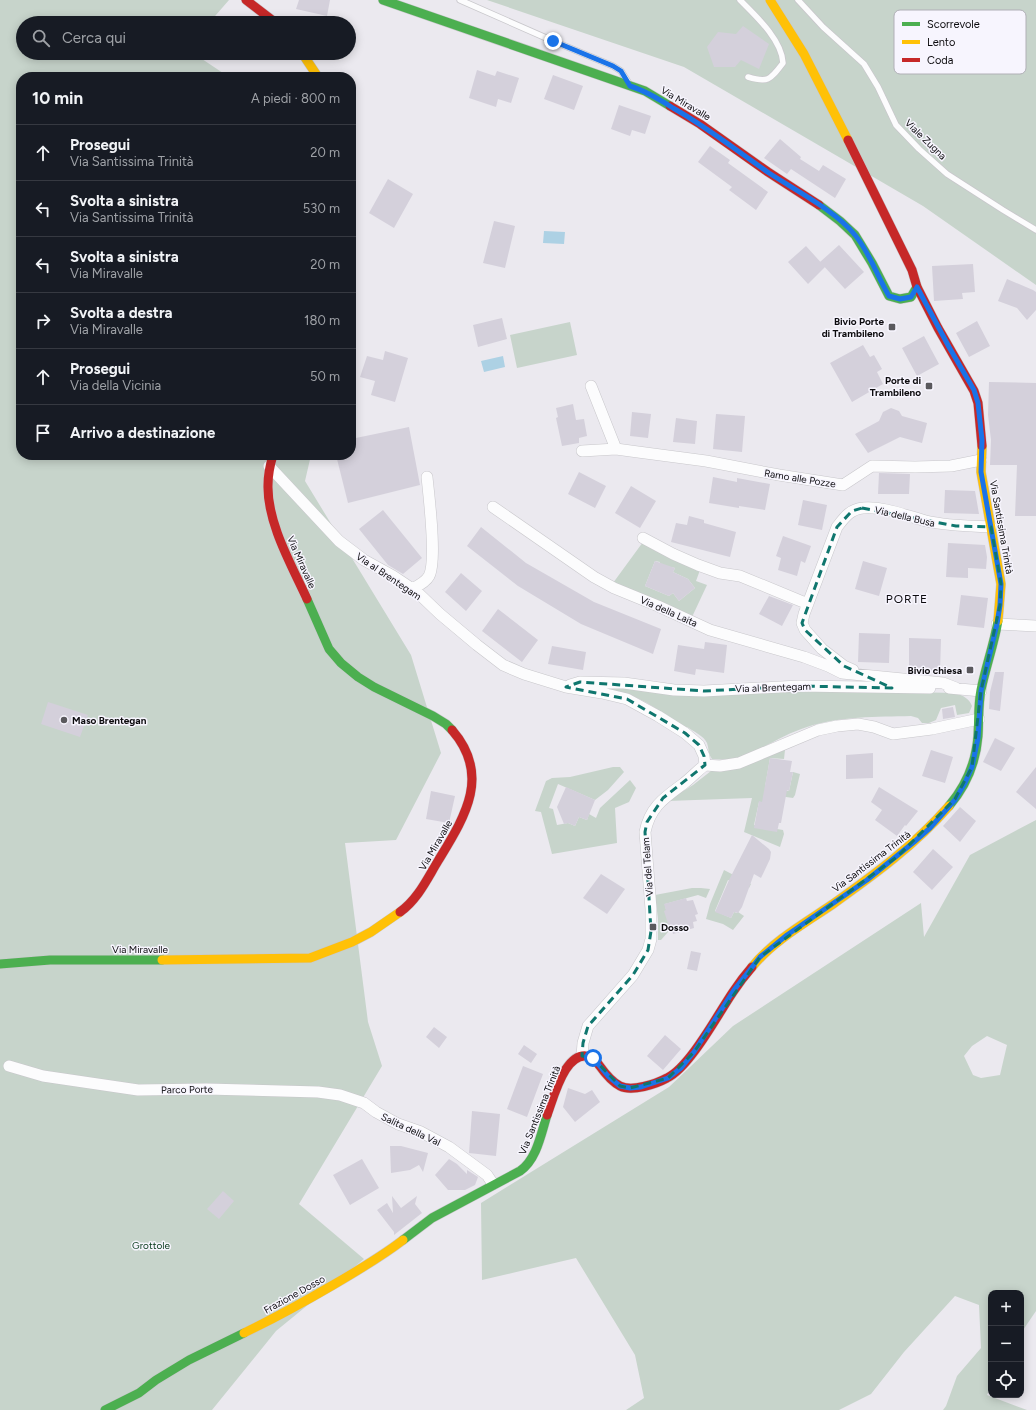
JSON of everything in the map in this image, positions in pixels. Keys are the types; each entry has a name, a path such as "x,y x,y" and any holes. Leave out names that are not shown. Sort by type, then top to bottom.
{"street":[{"path":"246,0 267,16"},
{"name":"Via Miravalle","path":"383,0 645,91 700,124 768,172 818,204 840,221 855,235 872,263 889,296 900,299 911,297 917,287"},
{"path":"770,0 787,24 836,115 912,270 917,287"},
{"path":"307,60 315,72"},
{"name":"Via Santissima Trinità","path":"490,1186 507,1179 527,1166 533,1156 564,1071 571,1062 582,1056 593,1058 608,1076 620,1086 630,1088 641,1087 668,1078 681,1068 694,1052 734,990 760,957 787,935 867,880 920,838 955,800 965,783 972,767 978,738 981,691 997,624 1001,584 981,472 981,421 974,390 917,287"},
{"path":"591,386 616,449"},
{"name":"Ramo alle Pozze","path":"582,451 616,449 706,461 843,485 872,466 951,466 981,460"},
{"name":"Via Miravalle","path":"0,964 50,960 310,958 333,951 351,944 370,933 408,906 423,886 465,815 471,796 472,778 469,761 464,746 455,732 437,718 358,678 341,664 329,649 275,526 268,495 269,466 271,460"},
{"name":"Via al Brentegam","path":"269,466 339,541 364,560 393,576 412,589 472,641 503,665 524,674 566,687 602,693 627,700 658,716 685,733 699,745 704,756 704,765"},
{"path":"412,589 422,583 429,576 432,561 427,477"},
{"name":"Via della Laita","path":"493,507 594,577 614,588 710,630 804,657 842,673 863,674"},
{"name":"Via della Busa","path":"863,674 844,666 822,648 805,630 802,623 804,614 837,528 852,511 862,508 876,508 928,521 956,526 991,527"},
{"path":"643,538 698,565 720,573 740,576 808,604"},
{"path":"997,624 1036,626"},
{"path":"863,674 943,683 956,688"},
{"name":"Via al Brentegam","path":"566,687 580,682 624,683 661,688 704,691 799,686 956,688 981,691"},
{"path":"704,765 720,766 739,763 818,730 837,726 858,724 874,727 893,734 932,729 979,719"},
{"name":"Via del Telam","path":"582,1056 583,1043 588,1026 633,975 649,946 651,939 645,832 647,822 653,810 663,798 684,783 704,765"},
{"name":"Parco Porte","path":"9,1066 43,1076 138,1090 206,1089 318,1092 340,1095 364,1104"},
{"name":"Salita della Val","path":"364,1104 398,1124 421,1132 449,1147 487,1175 490,1186"},
{"name":"Frazione Dosso","path":"105,1410 139,1393 156,1380 189,1360 285,1312 363,1268 432,1218 490,1186"}],"lane":[{"path":"460,0 613,66 621,71 630,86"},
{"path":"740,0 776,41 782,55 783,63 768,79 761,81 748,77"},
{"name":"Viale Zugna","path":"798,0 823,27 864,64 878,88 896,125 919,149 947,174 1036,230"}],"highlighted area":[{"path":"862,508 956,526 991,527 1001,584 1000,605 981,691 972,767 955,799 898,856 760,957 694,1052 668,1078 630,1088 620,1086 593,1058 582,1056 583,1043 588,1026 633,975 648,950 651,931 645,832 647,822 663,798 705,765 704,756 699,745 685,733 627,699 566,687 580,682 704,691 799,686 892,688 844,666 805,630 802,623 837,527 852,511"}],"green space":[{"name":"Grottole","path":"0,0 229,0 215,16 16,16 16,60 204,60 222,72 16,72 16,460 310,460 305,481 411,655 441,753 396,840 345,843 368,1022 382,1066 299,1204 364,1259 276,1331 212,1410 0,1410"},
{"path":"487,0 1036,0 1036,285 923,206 684,67"},
{"path":"570,322 577,355 517,368 510,335"},
{"path":"643,542 700,570 696,581 707,585 692,617 649,597 613,583","holes":["655,561 660,562 659,564 671,569 671,567 675,568 673,572 688,579 695,588 679,601 673,593 669,596 645,586"]},
{"path":"583,686 956,693 967,699 972,706 969,713 957,715 955,705 941,708 936,720 929,723 922,723 918,718 911,716 845,719 820,723 790,734 740,758 712,759 706,740 663,712 638,698 629,695 607,689"},
{"path":"783,748 785,750 784,759 770,758 765,787 789,791 793,772 800,774 795,795 793,798 779,796 774,804 759,802 754,825 783,830 784,834 780,847 744,832 752,798 667,801 693,785 711,771"},
{"path":"613,767 620,767 624,772 608,790 595,800 558,784 549,808 553,809 557,825 568,823 575,826 579,817 587,820 589,814 596,818 600,808 630,780 636,788 629,802 615,808 617,843 552,854 541,812 535,811 546,781 552,778 570,777"},
{"path":"1036,820 1036,1311 1024,1329 1024,1290 988,1290 987,1395 988,1398 995,1398 1027,1410 943,1410 946,1406 957,1376 981,1348 979,1305 955,1296 904,1352 871,1394 839,1410 626,1410 644,1398 635,1355 576,1258 482,1280 481,1203 669,1087 733,1026 921,903 924,937 970,855","holes":["987,1036 1007,1045 1000,1075 981,1078 973,1075 964,1056 972,1046"]},
{"path":"724,870 751,884 749,888 728,880 715,911 731,918 734,912 738,912 744,916 733,930 723,924 706,919 710,904"},
{"path":"692,888 710,889 706,898 698,895 665,904 669,927 671,926 672,930 668,932 661,940 658,940 658,919 655,895"}],"water":[{"path":"544,231 565,232 564,244 543,243"},
{"path":"503,356 505,367 484,372 481,361"}],"building":[{"path":"299,0 330,0 327,16 296,9"},
{"path":"743,26 769,44 759,69 741,60 735,67 714,67 707,47 718,32 736,34"},
{"path":"477,70 495,76 497,71 519,78 511,103 498,99 496,107 469,98"},
{"path":"553,75 583,86 574,110 544,99"},
{"path":"619,105 651,116 645,134 632,130 630,136 611,129"},
{"path":"780,139 801,157 800,159 819,171 823,165 846,179 835,198 791,169 787,174 764,158"},
{"path":"710,146 730,160 728,163 768,192 756,210 729,190 732,187 698,162"},
{"path":"388,179 413,194 394,228 369,213"},
{"path":"494,221 515,226 505,268 483,263"},
{"path":"839,245 864,272 845,289 820,262"},
{"path":"806,246 825,267 808,284 788,262"},
{"path":"973,264 975,292 962,293 963,299 934,301 932,266"},
{"path":"1007,279 1036,292 1036,310 1027,320 1017,308 998,301"},
{"path":"502,318 507,339 478,347 473,325"},
{"path":"977,321 990,346 969,357 956,333"},
{"path":"924,336 939,364 917,376 902,348"},
{"path":"863,345 870,357 874,355 882,369 877,372 883,384 852,402 830,363"},
{"path":"385,351 408,358 395,402 371,395 375,381 360,377 367,356 383,360"},
{"path":"989,382 1036,383 1036,516 1015,516 1017,465 990,465 991,440 988,415"},
{"path":"573,404 576,420 584,419 587,436 579,438 579,443 562,446 556,418 558,417 556,408"},
{"path":"891,408 899,411 902,416 927,423 922,443 900,437 868,453 855,434 879,421 883,412"},
{"path":"632,412 651,414 648,438 630,436"},
{"path":"716,414 745,416 742,452 713,449"},
{"path":"676,418 697,421 695,444 673,442"},
{"path":"409,427 420,485 348,503 337,460 356,460 356,438"},
{"path":"579,472 606,486 595,508 568,494"},
{"path":"879,473 910,474 909,494 878,494"},
{"path":"713,477 737,482 737,478 770,484 765,510 739,506 739,508 709,503"},
{"path":"631,486 656,501 640,528 615,513"},
{"path":"945,490 975,491 979,514 944,513"},
{"path":"803,500 827,505 822,530 798,525"},
{"path":"383,510 422,558 403,574 388,565 359,529"},
{"path":"689,516 704,520 704,523 736,532 730,557 671,542 676,523 687,525"},
{"path":"481,527 526,563 594,602 661,629 653,654 581,624 518,586 467,546"},
{"path":"783,536 811,546 805,563 801,561 797,576 778,570 781,558 776,556"},
{"path":"948,543 985,545 987,557 986,569 968,568 968,578 946,577"},
{"path":"655,561 675,568 673,572 688,579 695,588 679,601 673,593 669,596 645,586"},
{"path":"863,561 887,568 879,596 855,589"},
{"path":"461,573 482,591 466,611 445,592"},
{"path":"961,595 988,598 984,628 957,625"},
{"path":"769,596 793,605 782,626 759,614"},
{"path":"498,609 538,640 522,662 482,631"},
{"path":"859,633 890,634 889,663 858,662"},
{"path":"909,638 941,639 940,672 909,671"},
{"path":"705,642 727,645 724,673 696,669 695,675 674,671 678,645 704,649"},
{"path":"552,646 586,652 583,670 548,664"},
{"path":"995,672 1004,672 1000,711 989,709 990,692"},
{"name":"Maso Brentegan","path":"48,702 88,715 80,737 41,724"},
{"path":"953,707 955,717 943,719 942,709"},
{"path":"995,738 1015,748 1001,771 983,762"},
{"path":"931,750 953,757 945,783 922,776"},
{"path":"873,753 873,778 846,779 846,755"},
{"path":"770,758 792,761 790,772 793,772 789,791 787,790 781,823 779,823 777,832 754,828 759,801 762,802"},
{"path":"1036,767 1036,809 1016,792"},
{"path":"566,787 595,800 587,820 579,817 575,826 568,823 564,824 557,807"},
{"path":"879,787 918,811 897,836 875,820 882,810 871,802"},
{"path":"431,791 455,796 449,823 426,819"},
{"path":"960,807 976,821 960,842 943,826"},
{"path":"752,835 769,849 771,852 770,859 761,878 754,874 742,907 738,913 734,912 731,918 715,912 729,880"},
{"path":"933,849 953,867 932,890 913,872"},
{"path":"601,874 625,889 607,914 583,898"},
{"path":"686,898 687,901 693,900 698,914 695,915 697,921 693,922 694,928 673,934 664,911 666,910 664,904"},
{"path":"691,951 701,953 697,971 687,969"},
{"path":"434,1027 447,1037 439,1048 426,1037"},
{"path":"665,1035 681,1049 663,1070 647,1056"},
{"path":"524,1045 537,1054 531,1063 518,1054"},
{"path":"523,1066 543,1074 527,1117 507,1109"},
{"path":"568,1088 585,1094 592,1090 600,1102 575,1122 563,1107"},
{"path":"472,1111 500,1114 496,1156 469,1153"},
{"path":"390,1146 401,1146 428,1153 423,1172 419,1165 410,1170 391,1173"},
{"path":"362,1159 379,1188 350,1205 333,1175"},
{"path":"449,1159 457,1164 467,1174 467,1170 478,1177 475,1185 465,1190 448,1190 435,1175"},
{"path":"223,1191 234,1201 219,1219 207,1209"},
{"path":"392,1196 401,1208 417,1196 415,1204 422,1213 394,1235 394,1232 377,1210 387,1203 393,1213"}],"traffic: fast":[{"path":"383,0 645,91 670,106"},
{"path":"819,205 855,235 872,263 889,296 900,299 911,297 917,287"},
{"path":"307,599 329,649 341,663 358,677 374,687 433,716 446,724 452,730"},
{"path":"949,806 965,782 975,755 978,736 981,690 998,621"},
{"path":"0,964 50,960 162,960"},
{"path":"403,1240 432,1218 520,1171 526,1166 534,1153 547,1115"},
{"path":"105,1410 139,1393 156,1380 189,1360 244,1333"}],"traffic: slow":[{"path":"770,0 804,54 848,140"},
{"path":"307,60 315,72"},
{"path":"982,446 981,472 1001,584 998,621"},
{"path":"752,967 779,941 849,893 894,858 922,834 949,806"},
{"path":"162,960 310,958 352,942 371,932 400,912"},
{"path":"244,1333 342,1280 378,1258 403,1240"}],"traffic: jam":[{"path":"246,0 267,16"},
{"path":"670,106 700,124 768,172 819,205"},
{"path":"848,140 912,270 917,287 938,328 974,391 978,403 982,446"},
{"path":"272,460 268,485 272,514 282,544 307,599"},
{"path":"400,912 412,901 426,882 457,829 470,797 472,780 470,764 464,747 452,730"},
{"path":"547,1115 562,1076 568,1066 575,1059 584,1056 594,1059 611,1079 625,1088 637,1088 657,1083 676,1072 694,1052 735,989 752,967"}],"place":[{"name":"Bivio Porte di Trambileno","path":"892,327"},
{"name":"Porte di Trambileno","path":"929,386"},
{"name":"Bivio chiesa","path":"970,670"},
{"name":"Maso Brentegan","path":"64,720"},
{"name":"Dosso","path":"653,927"}],"district":[{"name":"PORTE","path":"907,599"}],"route":[{"path":"553,41 613,66 621,71 630,86 645,91 700,124 768,172 818,204 855,235 872,263 889,296 900,299 911,297 917,287 938,328 974,390 978,403 982,440 981,472 1001,584 997,624 981,691 978,738 975,756 965,783 955,800 943,814 930,828 898,856 867,880 787,935 760,957 734,990 694,1052 681,1068 668,1078 641,1087 630,1088 620,1086 608,1076 593,1058"}]}
